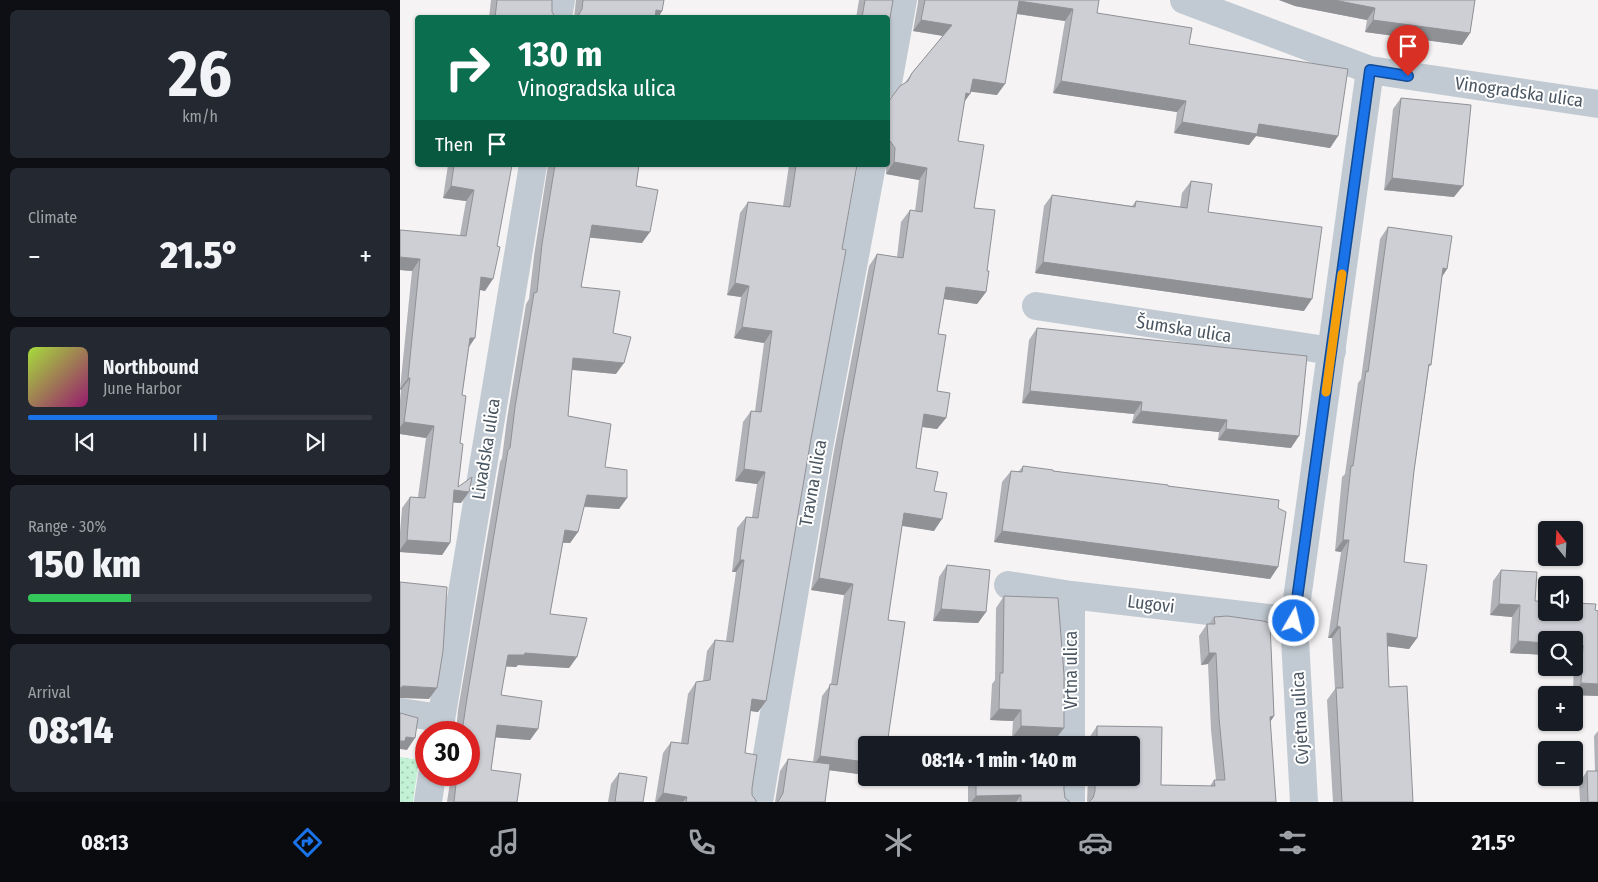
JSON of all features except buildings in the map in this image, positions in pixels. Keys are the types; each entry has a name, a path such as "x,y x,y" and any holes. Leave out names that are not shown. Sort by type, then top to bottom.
{"street":[{"path":"558,15 561,0"},
{"path":"890,72 903,0"},
{"name":"Vinogradska ulica","path":"1184,0 1370,70 1598,104"},
{"name":"Cvjetna ulica","path":"1304,802 1294,621 1370,70"},
{"name":"Livadska ulica","path":"441,721 534,167"},
{"name":"Travna ulica","path":"759,802 818,453 872,167"},
{"name":"Šumska ulica","path":"1036,306 1332,351"},
{"name":"Lugovi","path":"1008,585 1071,595 1294,621"},
{"name":"Vrtna ulica","path":"1071,595 1071,736"},
{"path":"400,712 428,721"},
{"path":"428,802 430,786"},
{"path":"1071,786 1071,802"}],"green space":[{"path":"400,757 415,759 415,786 413,802 400,802"}],"slow traffic":[{"path":"1326,392 1342,274"}],"route":[{"path":"1294,621 1370,70 1408,76"}]}
